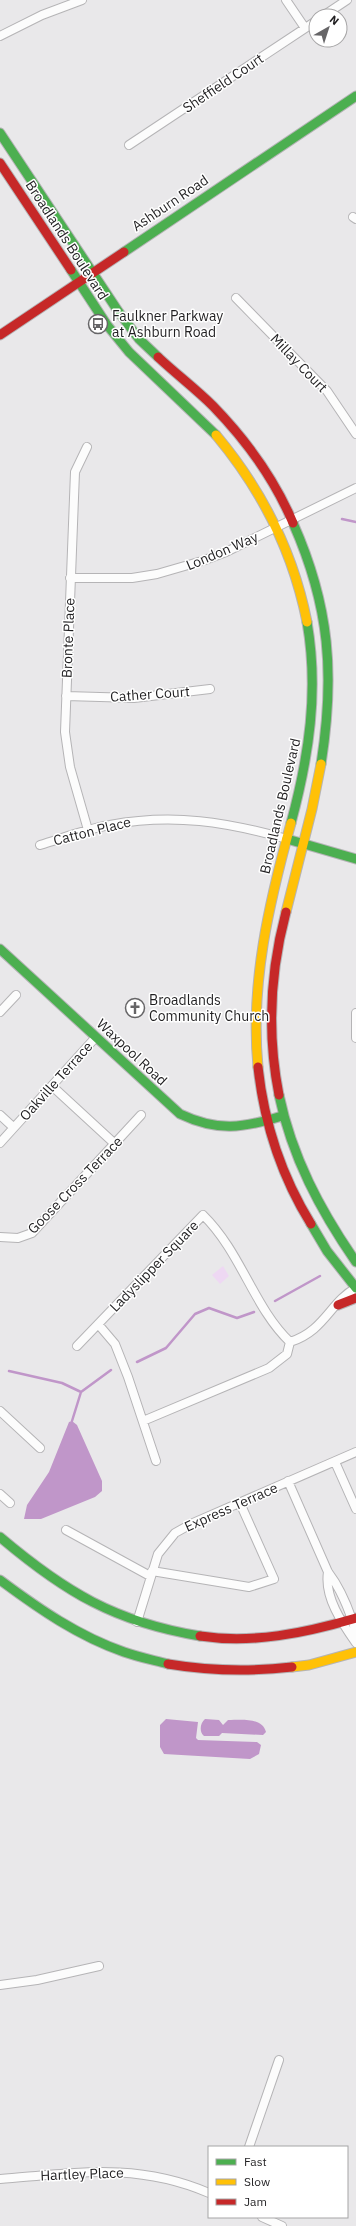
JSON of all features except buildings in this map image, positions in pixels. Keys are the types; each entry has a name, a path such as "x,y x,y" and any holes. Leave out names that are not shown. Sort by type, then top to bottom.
{"main road":[{"name":"Ashburn Road","path":"0,335 356,96"},
{"name":"Broadlands Boulevard","path":"0,133 132,330 160,359 195,390 228,423 266,472 292,518"},
{"name":"Broadlands Boulevard","path":"0,163 121,344 155,378 196,414 229,450 255,486 277,526 298,582 312,661 313,692 308,752 262,950 256,995 256,1048 266,1121"},
{"path":"292,518 309,561 320,600 328,641 330,685 325,752 304,844 281,931 272,994 273,1050 282,1116 298,1162 315,1200 356,1262"},
{"path":"287,839 356,859"},
{"name":"Waxpool Road","path":"0,949 168,1104 194,1121 207,1126 222,1127 239,1126 266,1121 282,1116"},
{"path":"266,1121 280,1166 303,1213 323,1247 356,1288"},
{"path":"338,1305 356,1298"},
{"path":"0,1537 17,1554 58,1585 108,1612 150,1627 198,1637 248,1640 313,1632 354,1618"},
{"path":"0,1580 24,1600 73,1632 123,1652 151,1661 208,1670 262,1670 315,1663 356,1652"}],"street":[{"path":"0,36 42,15 82,0"},
{"path":"286,0 305,28"},
{"path":"335,8 347,0"},
{"name":"Sheffield Court","path":"129,145 308,26"},
{"name":"Millay Court","path":"236,298 327,391 356,434"},
{"name":"Bronte Place","path":"87,447 74,472 66,696 66,749 88,830"},
{"name":"London Way","path":"70,578 132,578 177,569 226,552 292,518 356,488"},
{"name":"Cather Court","path":"66,696 134,698 210,689"},
{"name":"Catton Place","path":"40,845 88,830 138,821 193,820 227,824 287,839"},
{"path":"0,1012 16,995"},
{"path":"356,1013 356,1038"},
{"name":"Oakville Terrace","path":"0,1143 96,1037"},
{"path":"52,1086 115,1144"},
{"path":"0,1115 13,1127"},
{"name":"Goose Cross Terrace","path":"0,1237 18,1238 32,1233 141,1115"},
{"name":"Ladyslipper Square","path":"77,1346 203,1215 224,1239 275,1325 290,1342"},
{"path":"143,1421 269,1368 287,1354 290,1342 304,1337 315,1330 356,1288"},
{"name":"Ladyslipper Square","path":"98,1324 115,1344 156,1461"},
{"path":"0,1411 40,1448"},
{"name":"Express Terrace","path":"137,1622 151,1573 162,1548 175,1533 288,1481 356,1452"},
{"path":"335,1462 356,1509"},
{"path":"288,1481 328,1572 336,1583 354,1618 356,1632"},
{"path":"0,1494 10,1503"},
{"path":"66,1530 151,1573 249,1588 274,1579 240,1503"},
{"path":"328,1572 326,1584 342,1623 356,1643"},
{"path":"0,1985 37,1980 99,1966"},
{"path":"249,2146 279,2060"},
{"name":"Hartley Place","path":"0,2179 103,2171 124,2172 167,2178 208,2193"},
{"path":"264,2218 282,2226"}],"shaded area":[{"path":"223,1266 229,1276 220,1284 212,1275"},
{"path":"72,1421 77,1425 102,1481 102,1491 95,1497 41,1519 24,1519 27,1505 49,1472 69,1422"},
{"path":"166,1719 198,1722 196,1738 198,1740 257,1742 261,1745 259,1754 250,1759 164,1754 160,1747 160,1725"},
{"path":"205,1719 219,1720 223,1725 228,1720 250,1720 264,1727 266,1732 263,1735 222,1733 219,1736 204,1736 201,1732 201,1728"}],"waterway":[{"path":"342,519 356,522"},
{"path":"275,1301 320,1276"},
{"path":"137,1362 166,1348 195,1314 209,1308 237,1318 254,1312"},
{"path":"72,1421 81,1392 111,1370"},
{"path":"9,1371 62,1383 81,1392"}],"traffic: fast":[{"path":"124,252 356,96"},
{"path":"0,133 118,311 139,339 158,357"},
{"path":"71,270 107,325 129,352 216,435"},
{"path":"293,523 315,583 322,612 326,641 328,700 321,764"},
{"path":"291,823 303,773 312,698 312,673 307,622"},
{"path":"287,839 356,859"},
{"path":"0,949 180,1114 206,1124 219,1126 243,1125 282,1116"},
{"path":"279,1095 291,1140 309,1182 319,1203 356,1262"},
{"path":"311,1224 327,1251 356,1288"},
{"path":"0,1537 47,1574 92,1602 142,1622 170,1630 200,1636"},
{"path":"0,1580 29,1601 75,1630 107,1646 129,1654 168,1664"}],"traffic: slow":[{"path":"216,435 248,477 274,522 293,571 307,622"},
{"path":"286,912 312,809 321,764"},
{"path":"258,1067 256,1036 257,1005 263,944 275,883 291,823"},
{"path":"292,1667 309,1665 356,1652"}],"traffic: jam":[{"path":"0,163 71,270"},
{"path":"0,335 124,252"},
{"path":"158,357 213,406 237,433 259,461 278,491 293,523"},
{"path":"279,1095 273,1049 272,1003 276,957 286,912"},
{"path":"258,1067 265,1108 276,1148 291,1187 311,1224"},
{"path":"338,1305 356,1298"},
{"path":"200,1636 240,1639 279,1636 356,1618"},
{"path":"168,1664 230,1670 261,1670 292,1667"}],"place":[{"name":"Faulkner Parkway at Ashburn Road","path":"98,324"},
{"name":"Broadlands Community Church","path":"135,1008"}]}
